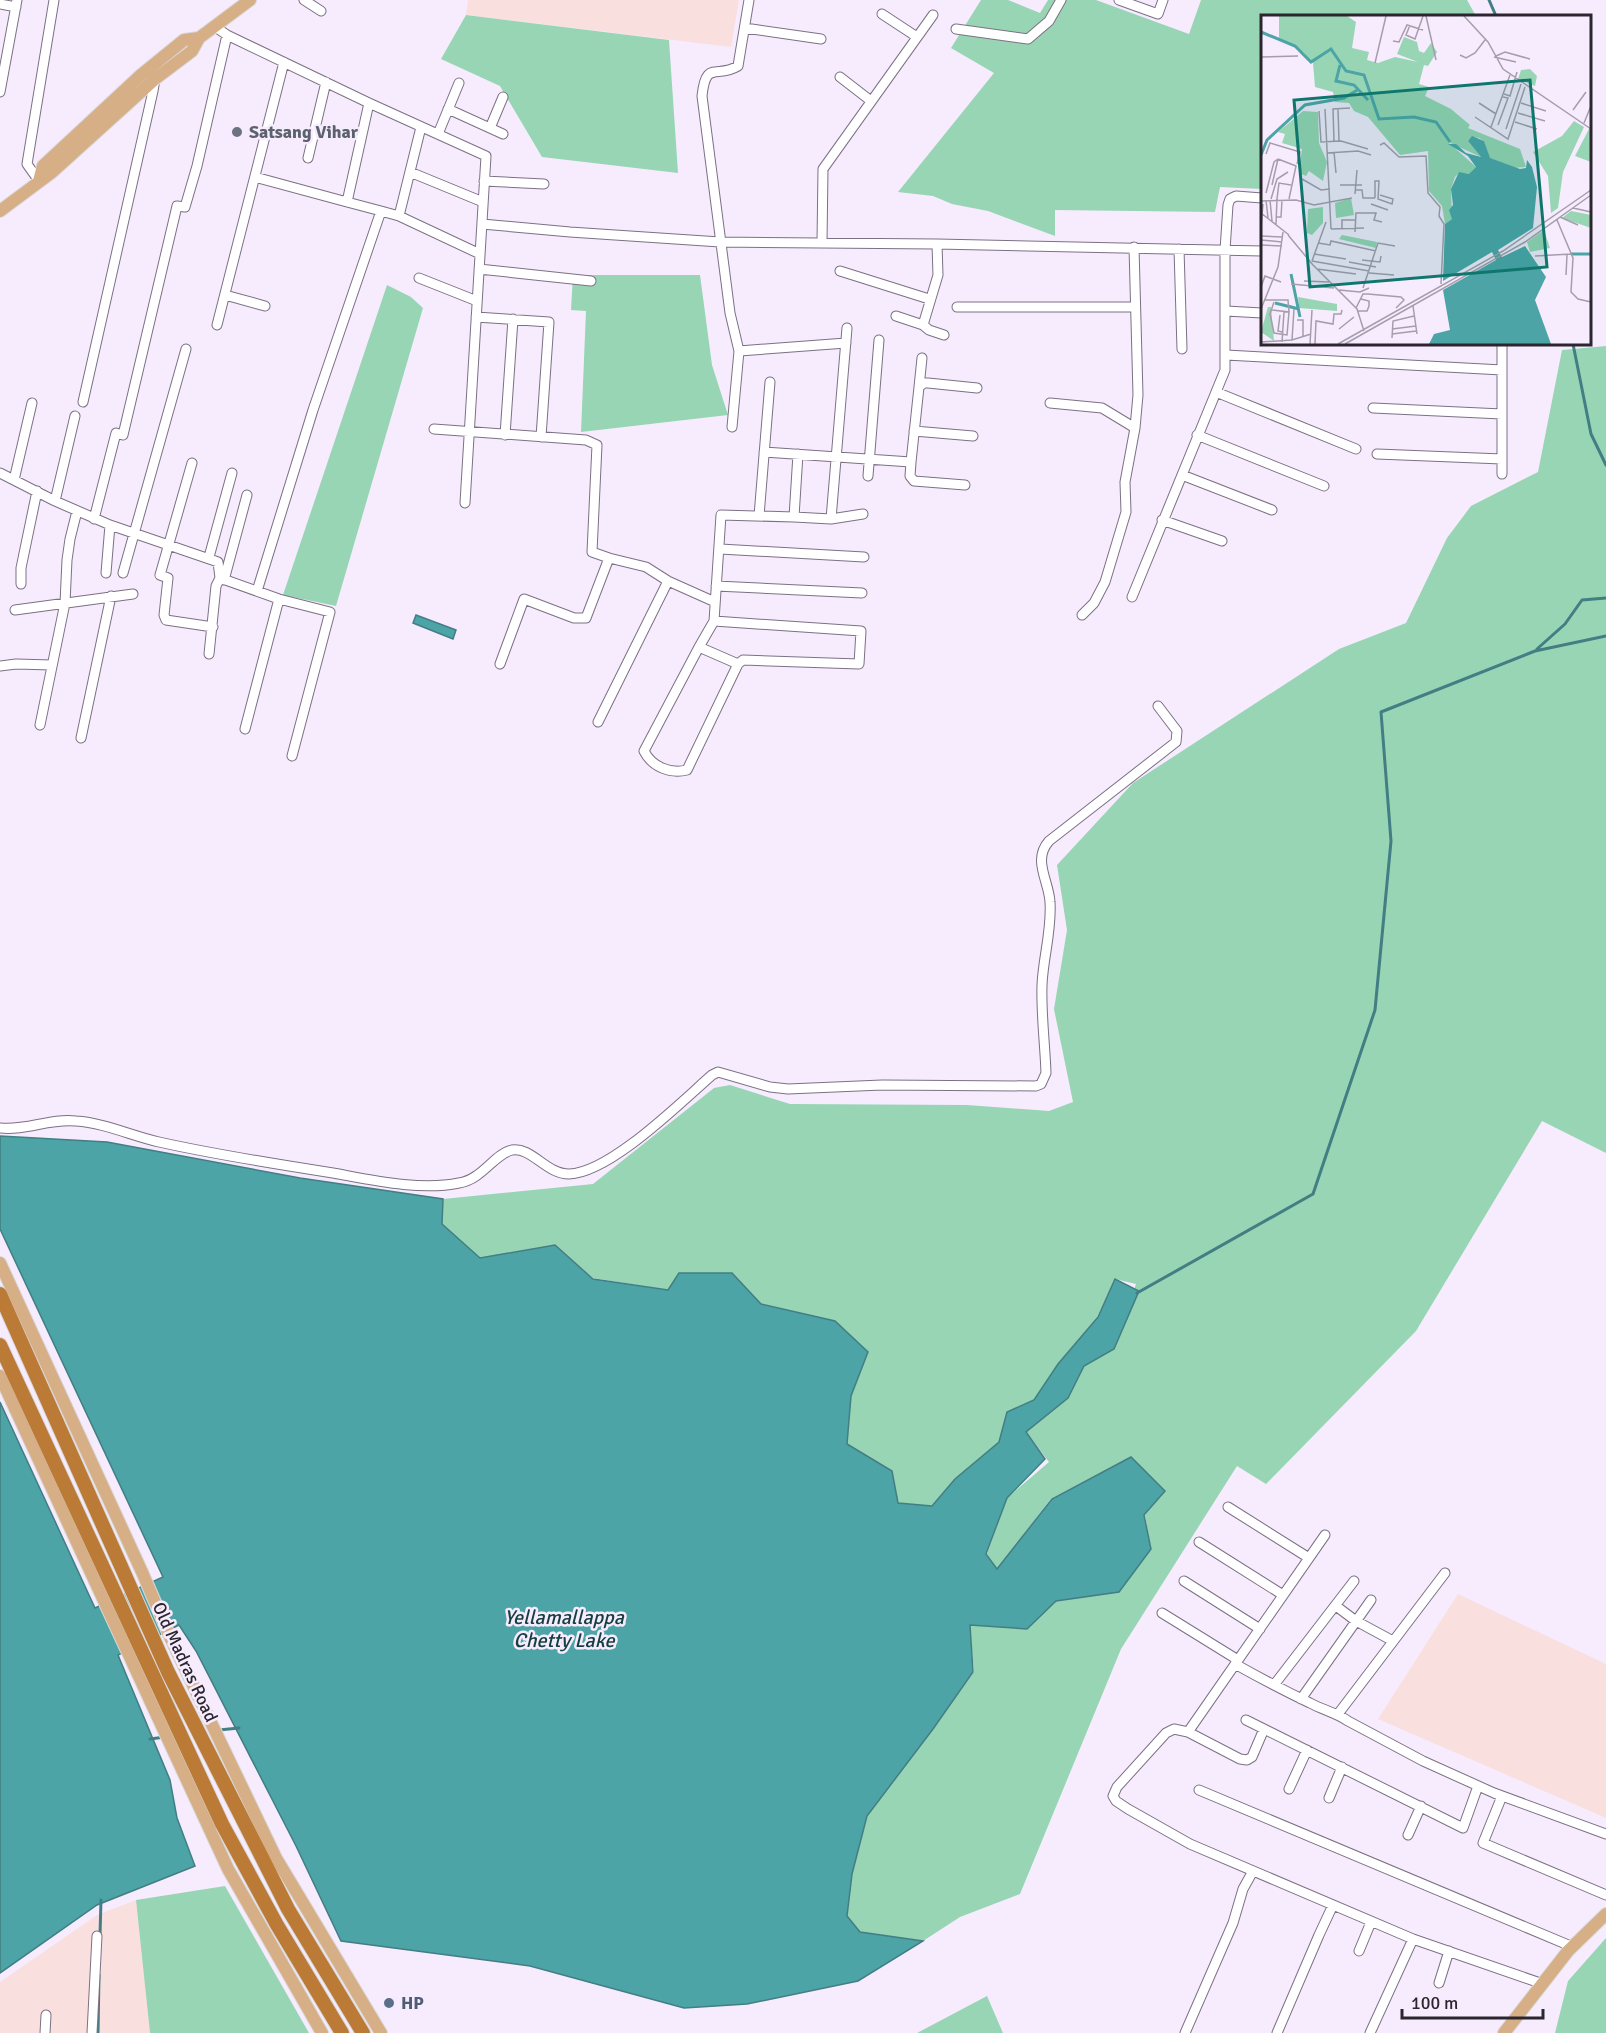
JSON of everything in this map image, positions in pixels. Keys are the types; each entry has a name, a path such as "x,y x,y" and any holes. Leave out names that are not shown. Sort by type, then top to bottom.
{"highway":[{"name":"Old Madras Road","path":"0,1294 128,1584 149,1646 222,1824 277,1924 342,2033"},
{"name":"Old Madras Road","path":"0,1345 115,1590 173,1683 288,1909 363,2033"}],"main road":[{"path":"0,211 39,181 43,166 151,74 184,40 199,38 250,0"},
{"path":"0,1263 170,1637 276,1858 381,2033"},
{"path":"0,1376 228,1869 322,2033"},
{"path":"1503,2033 1573,1947 1606,1914"}],"street":[{"path":"39,181 27,164 54,0"},
{"path":"304,0 321,11"},
{"path":"732,427 739,351 730,313 702,96 705,77 711,72 734,69 738,66 749,0"},
{"path":"956,29 1028,39 1049,21 1061,0"},
{"path":"1119,0 1158,14 1163,0"},
{"path":"0,4 16,3 0,92"},
{"path":"882,15 917,37"},
{"path":"822,242 823,169 933,15"},
{"path":"214,26 369,103 486,156 465,503"},
{"path":"745,28 821,39"},
{"path":"94,519 116,433 123,435 177,206 185,207 197,166 227,34"},
{"path":"218,325 284,62"},
{"path":"83,402 151,74"},
{"path":"840,77 871,101"},
{"path":"308,158 326,82"},
{"path":"438,134 459,83"},
{"path":"490,128 503,97"},
{"path":"347,202 369,103"},
{"path":"448,109 503,134"},
{"path":"399,216 421,127"},
{"path":"410,172 483,202"},
{"path":"255,177 399,216 480,254"},
{"path":"484,181 544,184"},
{"path":"1132,597 1162,519 1225,370 1225,250 1228,205 1230,199 1236,196 1261,198"},
{"path":"257,591 313,410 381,211"},
{"path":"482,224 720,242 1261,251"},
{"path":"923,324 938,275 937,244"},
{"path":"1082,615 1094,603 1114,554 1126,513 1125,482 1135,428 1138,395 1134,248"},
{"path":"1179,249 1182,349"},
{"path":"479,269 591,280"},
{"path":"840,272 929,299"},
{"path":"419,278 477,301"},
{"path":"225,295 265,306"},
{"path":"957,307 1135,307"},
{"path":"1226,311 1261,313"},
{"path":"896,316 923,324 929,330 944,335"},
{"path":"476,317 549,322 541,437"},
{"path":"505,435 513,319"},
{"path":"831,519 847,328"},
{"path":"868,476 879,340"},
{"path":"739,351 846,343"},
{"path":"1502,345 1502,474"},
{"path":"123,573 186,349"},
{"path":"1226,355 1502,370"},
{"path":"922,358 910,476 914,481 965,485"},
{"path":"759,516 770,381"},
{"path":"919,387 928,383 977,388"},
{"path":"1216,392 1356,449"},
{"path":"14,480 32,403"},
{"path":"1050,403 1102,408 1135,428"},
{"path":"1373,408 1502,414"},
{"path":"55,501 75,416"},
{"path":"434,429 586,440 597,445 592,552 646,567 668,581 715,602"},
{"path":"914,431 973,436"},
{"path":"1197,435 1324,486"},
{"path":"764,452 911,462"},
{"path":"794,517 798,454"},
{"path":"1377,454 1502,459"},
{"path":"192,463 160,576 168,578 164,615 166,620 213,627"},
{"path":"0,472 94,519 209,557 218,562 222,579"},
{"path":"209,557 232,473"},
{"path":"1182,475 1272,510"},
{"path":"21,584 21,568 36,491"},
{"path":"209,654 216,586 222,579 247,495"},
{"path":"40,725 65,603 68,550 78,511"},
{"path":"714,621 861,631 859,664 742,660 687,770 675,773 649,761 644,751 714,621 721,515 831,519 863,514"},
{"path":"1162,519 1222,541"},
{"path":"106,573 110,525"},
{"path":"720,549 864,556"},
{"path":"500,664 524,598 574,618 586,618 609,558"},
{"path":"222,579 279,599 330,612 292,756"},
{"path":"598,722 668,581"},
{"path":"716,586 862,593"},
{"path":"15,610 133,594"},
{"path":"81,738 111,596"},
{"path":"245,729 279,599"},
{"path":"699,648 738,664"},
{"path":"0,666 52,665"},
{"path":"0,1128 19,1129 55,1121 76,1120 157,1142 302,1168 393,1183 442,1185 461,1183 471,1179 511,1150 526,1152 549,1170 558,1173 578,1173 635,1142 718,1072 770,1087 788,1089 882,1085 1036,1086 1041,1084 1046,1073 1042,988 1050,915 1050,900 1042,870 1041,853 1049,841 1176,742 1178,731 1158,706"},
{"path":"1228,1507 1309,1558"},
{"path":"1188,1732 1325,1535"},
{"path":"1199,1542 1283,1595"},
{"path":"1338,1714 1445,1573"},
{"path":"1184,1581 1260,1629"},
{"path":"1274,1686 1354,1581"},
{"path":"1301,1699 1371,1600"},
{"path":"1336,1606 1356,1621 1393,1641"},
{"path":"1162,1613 1274,1686 1332,1714 1338,1714 1423,1761 1502,1796 1606,1834"},
{"path":"1246,1720 1463,1828 1478,1786"},
{"path":"1264,1729 1252,1757 1247,1760 1240,1759 1188,1732 1174,1729 1159,1738 1117,1787 1113,1796 1116,1801 1128,1809 1190,1844 1413,1939 1543,1984"},
{"path":"1289,1789 1307,1750"},
{"path":"1329,1798 1342,1767"},
{"path":"1199,1790 1573,1947"},
{"path":"1502,1796 1483,1843 1606,1895"},
{"path":"1408,1835 1421,1806"},
{"path":"1185,2033 1233,1923 1243,1889 1253,1871"},
{"path":"1277,2033 1333,1905"},
{"path":"1359,1951 1371,1922"},
{"path":"92,2033 97,1936"},
{"path":"1370,2033 1413,1939"},
{"path":"1439,1983 1449,1951"},
{"path":"45,2033 46,2015"}],"shaded area":[{"path":"468,0 739,0 731,47 466,15"},
{"path":"981,0 1008,0 1040,13 1048,0 1096,0 1189,34 1201,0 1467,0 1475,15 1261,15 1261,189 1220,187 1215,212 1055,210 1055,236 988,211 952,204 933,196 898,192 994,73 951,48"},
{"path":"466,15 669,40 678,173 542,157 500,86 441,59"},
{"path":"573,275 700,275 712,365 728,415 581,432 586,311 571,310"},
{"path":"387,285 411,297 423,308 336,606 283,595"},
{"path":"1606,346 1606,1153 1542,1121 1416,1331 1266,1484 1237,1466 1121,1649 1020,1894 960,1917 923,1941 860,1932 847,1916 852,1874 867,1816 974,1672 970,1625 1027,1629 1056,1601 1119,1592 1151,1549 1145,1515 1165,1491 1131,1457 1051,1499 997,1569 987,1554 1007,1498 1049,1462 1026,1432 1068,1398 1084,1366 1114,1349 1136,1284 1115,1279 1097,1317 1058,1364 1034,1400 1007,1412 999,1442 955,1479 932,1506 898,1503 892,1471 847,1444 851,1396 868,1352 835,1321 761,1304 732,1273 680,1273 668,1290 593,1278 555,1245 480,1258 441,1224 443,1199 593,1184 714,1088 730,1085 790,1104 967,1105 1049,1111 1073,1102 1054,1009 1067,930 1057,865 1133,783 1339,649 1406,623 1447,538 1471,506 1538,472 1562,350"},
{"path":"1458,1594 1606,1664 1606,1818 1378,1719"},
{"path":"225,1886 309,2033 150,2033 136,1900"},
{"path":"136,1900 150,2033 0,2033 0,1982 97,1915"},
{"path":"1606,1938 1606,2033 1555,2033 1568,1981"},
{"path":"987,1996 1003,2033 917,2033"}],"water":[{"path":"416,615 456,630 453,639 413,623"},
{"name":"Yellamallappa Chetty Lake","path":"0,1136 107,1142 300,1178 443,1199 442,1224 480,1258 555,1245 593,1279 668,1290 679,1273 732,1273 761,1304 835,1321 868,1352 851,1396 847,1444 892,1471 898,1503 932,1506 955,1479 999,1442 1007,1412 1034,1400 1058,1364 1098,1317 1115,1279 1139,1291 1114,1349 1084,1366 1068,1398 1026,1432 1045,1459 1007,1498 986,1554 997,1569 1052,1499 1131,1457 1165,1491 1144,1515 1151,1549 1119,1592 1056,1601 1027,1629 970,1625 973,1672 867,1816 852,1874 847,1916 860,1932 923,1941 858,1981 747,2004 684,2008 530,1966 341,1941 296,1846 196,1651 179,1625 118,1655 170,1780 177,1818 195,1866 97,1905 0,1973 0,1402 95,1608 163,1577 0,1229"}],"waterway":[{"path":"1489,0 1496,15"},
{"path":"1573,345 1591,434 1606,465"},
{"path":"1537,649 1565,624 1582,600 1606,598"},
{"path":"1137,1293 1313,1194 1375,1010 1391,841 1381,712 1535,651 1606,636"},
{"path":"219,1730 239,1728"},
{"path":"150,1739 165,1737"},
{"path":"100,1935 101,1900"},
{"path":"98,2033 99,1975"}],"place":[{"name":"Satsang Vihar","path":"237,132"},
{"name":"HP","path":"389,2003"}]}
